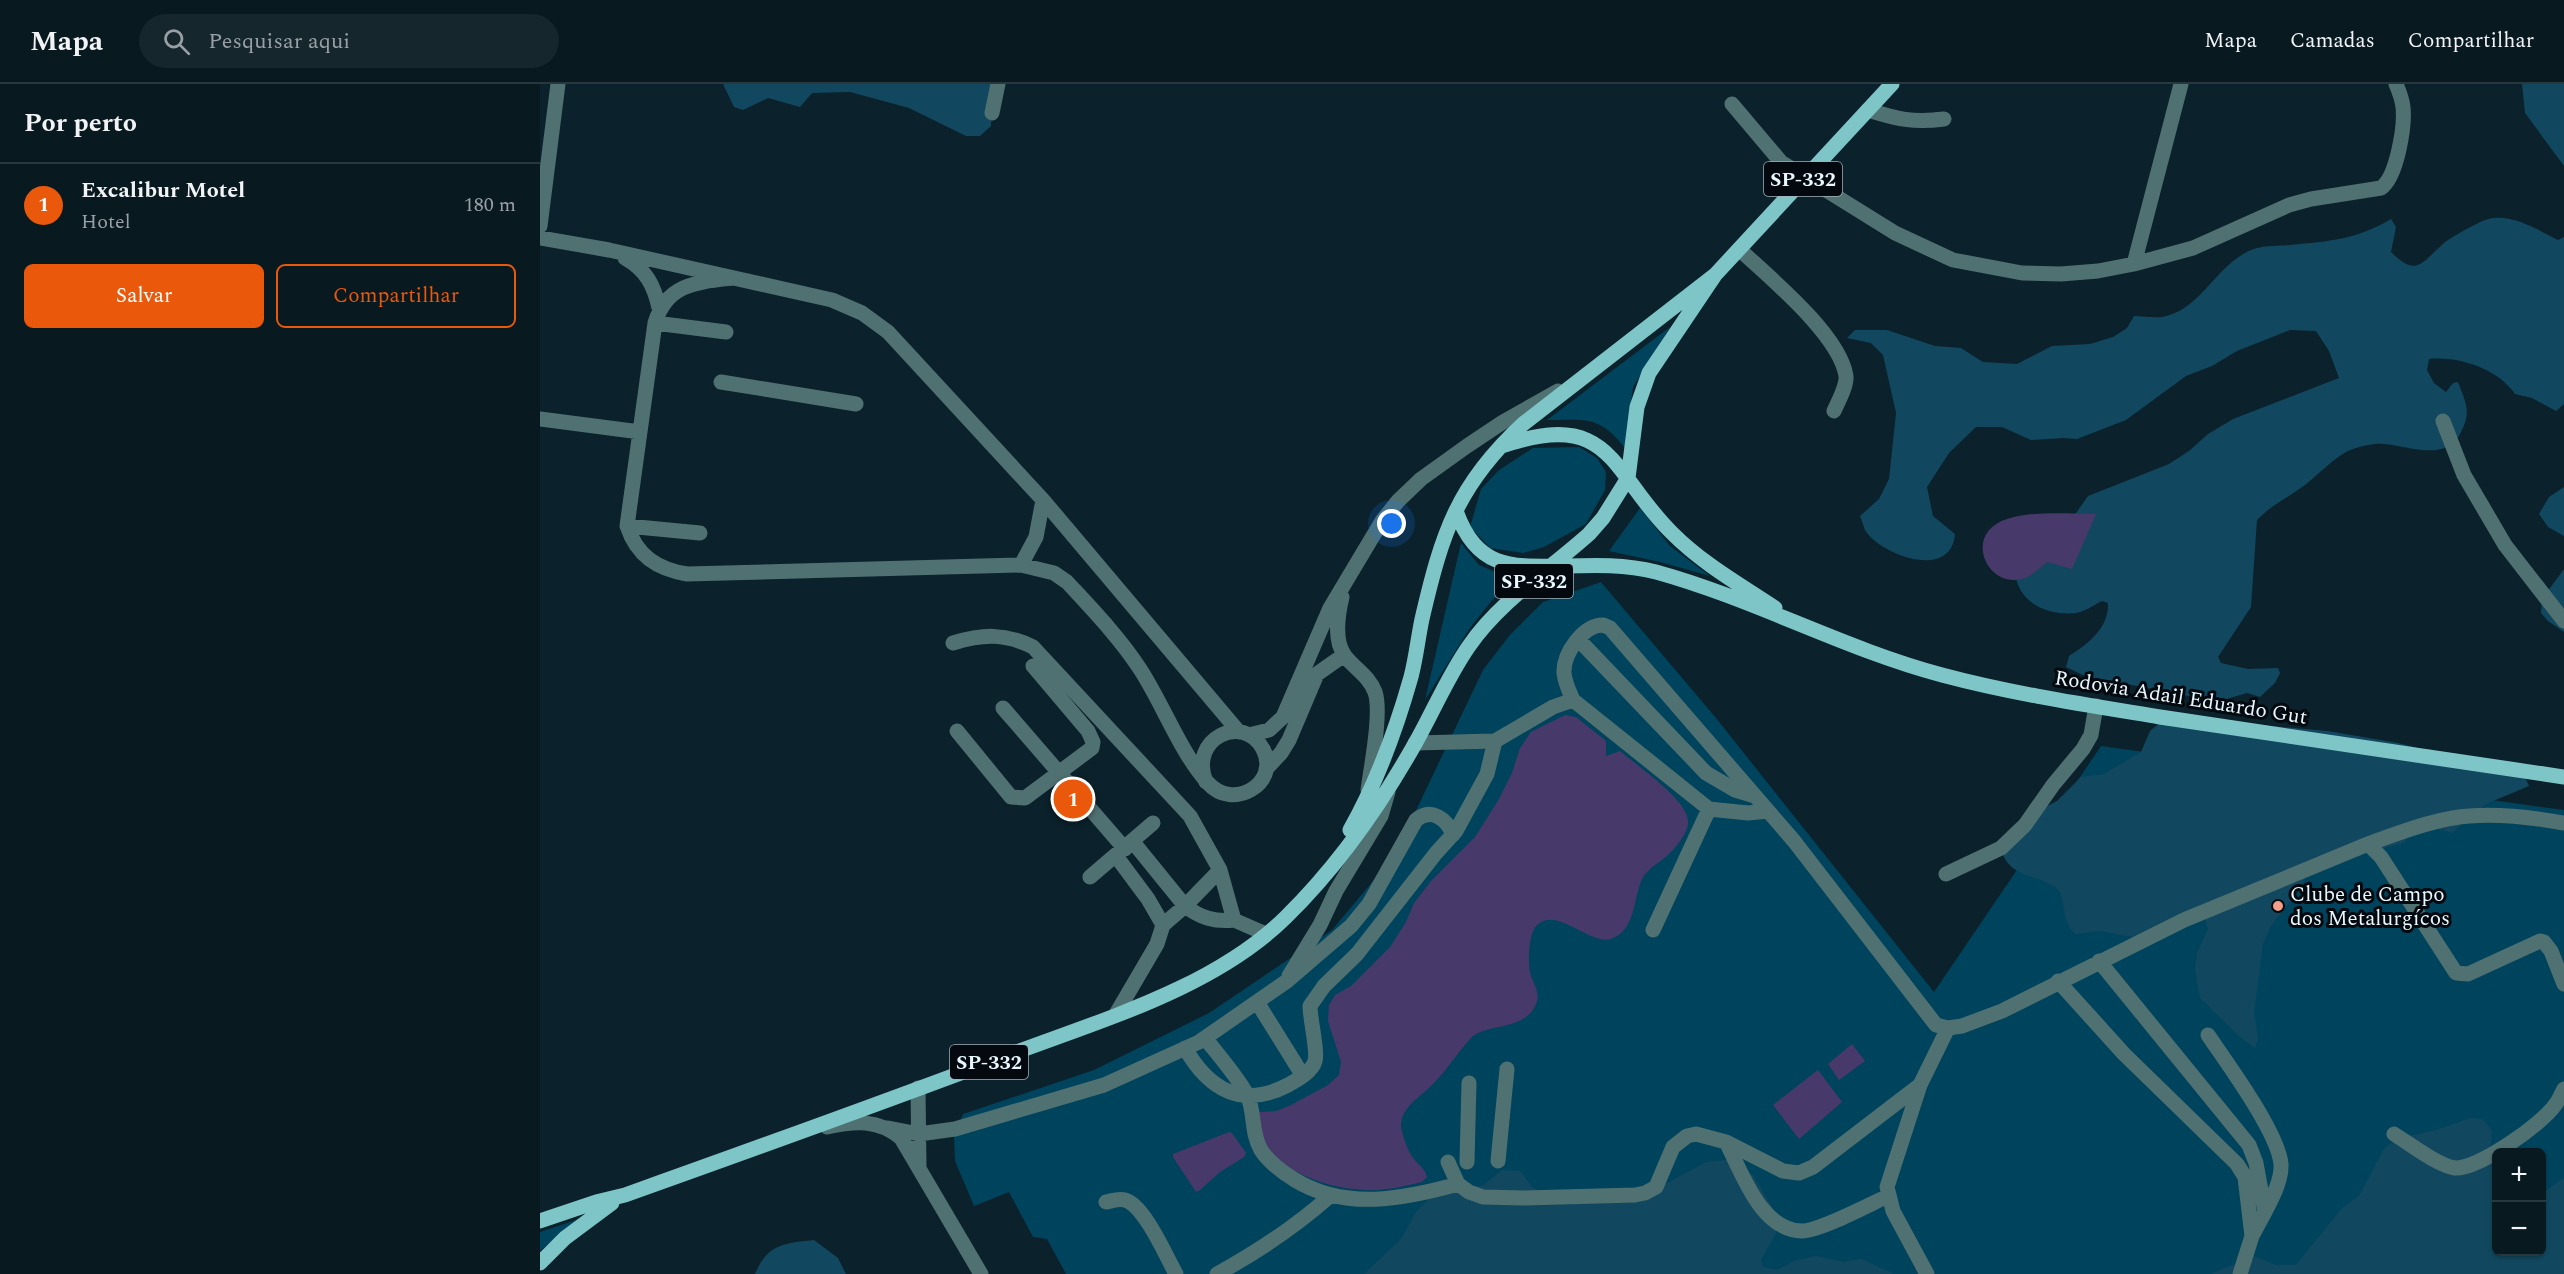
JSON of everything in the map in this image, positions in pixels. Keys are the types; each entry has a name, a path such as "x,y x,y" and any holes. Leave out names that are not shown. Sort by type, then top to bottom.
{"main road":[{"name":"SP-332","path":"540,1221 625,1195 801,1132 1116,1014 1171,991 1219,967 1266,934 1302,901 1354,840 1415,743 1445,684 1469,645 1502,608 1589,534 1603,518 1628,478 1642,388 1673,334 1715,275 1892,84"},
{"name":"SP-332","path":"1323,876 1366,800 1383,760 1411,675 1436,564 1455,511 1469,483 1497,448 1523,424 1715,275"},
{"path":"1497,448 1524,439 1545,436 1581,438 1605,450 1628,478"},
{"name":"Rodovia Adail Eduardo Gut","path":"1628,478 1667,528 1691,553 1801,624"},
{"path":"1455,511 1462,530 1472,542 1495,560 1524,568 1552,566"},
{"name":"Rodovia Adail Eduardo Gut","path":"1552,566 1610,565 1640,568 1672,577 1886,658 1943,676 2096,706 2564,777"},
{"name":"SP-332","path":"540,1263 565,1238 625,1195"}],"street":[{"path":"540,226 558,84"},
{"path":"992,113 998,84"},
{"path":"2134,264 2181,84"},
{"path":"1732,104 1771,152 1805,177 1895,233 1953,260 2032,273 2098,271 2134,264 2193,248 2289,205 2311,199 2374,190 2384,186 2394,167 2403,128 2403,108 2396,84"},
{"path":"1868,110 1918,123 1944,119"},
{"path":"540,238 609,250 832,300 870,319 888,332 1043,500 1244,734 1263,750 1266,769"},
{"path":"1739,249 1789,295 1824,334 1842,360 1847,379 1834,411"},
{"path":"609,250 639,266 656,291 657,316 627,525 632,541 644,556 672,572 687,574 1021,565 1054,573 1067,582 1079,595 1141,670 1206,782 1222,793 1240,795 1257,786 1266,769 1281,753 1289,740 1317,674 1344,655"},
{"path":"657,316 688,284 734,278"},
{"path":"657,316 726,332"},
{"path":"1206,782 1201,770 1202,758 1206,746 1215,737 1226,732 1244,734 1269,730 1283,717 1318,631 1344,582 1382,521 1398,501 1421,479 1503,422 1580,380"},
{"path":"722,382 856,404"},
{"path":"540,419 640,432"},
{"path":"2443,421 2464,475 2505,545 2564,621"},
{"path":"1021,565 1036,537 1043,500"},
{"path":"627,525 700,533"},
{"path":"1344,582 1337,625 1344,655 1362,672 1376,694 1377,709 1366,800"},
{"path":"1768,811 1748,813 1708,809 1573,700 1565,682 1564,670 1566,660 1578,639 1596,625 1610,628 1794,841 1942,1026"},
{"path":"953,643 978,636 1015,638 1034,646 1190,816 1220,870 1234,920"},
{"path":"1578,639 1706,773 1735,790 1755,796"},
{"path":"957,730 1011,797 1025,798 1092,748 1093,742 1088,731 1033,666"},
{"path":"1415,743 1495,741 1554,707 1573,700"},
{"path":"1946,874 2001,848 2025,825 2053,785 2083,749 2091,735 2096,706"},
{"path":"1003,708 1125,849 1185,906 1214,921 1234,920 1266,934"},
{"path":"1185,1048 1199,1071 1209,1081 1234,1095 1248,1096 1281,1089 1303,1076 1316,1060 1310,1006 1324,986 1357,954 1436,853 1453,835 1473,804 1487,774 1495,741"},
{"path":"1287,981 1320,925 1336,891 1381,816 1390,783"},
{"path":"1653,930 1708,809"},
{"path":"801,1132 843,1123 869,1122 919,1134 955,1129 1104,1085 1205,1038 1287,981 1351,926 1369,904 1416,820 1422,815 1429,813 1440,818 1453,835"},
{"path":"1942,1026 1980,1021 2184,920 2368,844 2426,825 2455,818 2487,816 2564,823"},
{"path":"1090,877 1154,822"},
{"path":"2368,844 2380,857 2456,973 2468,974 2540,941 2544,942 2551,951 2564,984"},
{"path":"1125,849 1163,925"},
{"path":"1116,1014 1157,944 1163,925 1220,870"},
{"path":"2099,961 2248,1145 2256,1163 2265,1212"},
{"path":"2058,981 2124,1054 2237,1164 2244,1177 2252,1236"},
{"path":"1257,1002 1303,1076"},
{"path":"1927,1274 1902,1232 1888,1196 1887,1187 1942,1026"},
{"path":"2208,1035 2263,1120 2279,1154 2282,1166 2279,1180 2252,1236 2240,1274"},
{"path":"1205,1038 1248,1096 1256,1138 1271,1162 1304,1186 1330,1196 1352,1200 1384,1200 1424,1194 1458,1184"},
{"path":"1498,1161 1507,1069"},
{"path":"1467,1162 1469,1083"},
{"path":"1448,1162 1458,1184 1469,1192 1491,1198 1635,1195 1656,1187 1673,1147 1679,1141 1696,1134 1726,1142 1783,1171 1799,1173 1813,1167 1920,1085"},
{"path":"918,1088 919,1170"},
{"path":"2394,1134 2443,1164 2455,1168 2464,1166 2500,1150 2540,1121 2555,1106 2564,1089"},
{"path":"888,1128 901,1138 981,1274"},
{"path":"1726,1142 1758,1202 1772,1219 1785,1226 1802,1231 1843,1217 1888,1196"},
{"path":"1218,1274 1262,1249 1298,1224 1330,1196"},
{"path":"1106,1202 1119,1198 1134,1204 1176,1274"}],"shaded area":[{"path":"723,84 1002,84 992,101 991,126 980,136 966,136 909,108 850,92 812,93 800,107 768,98 743,110 734,107"},
{"path":"2522,84 2564,84 2564,166 2525,113"},
{"path":"2391,219 2396,227 2391,252 2400,260 2413,266 2424,261 2443,244 2471,226 2488,219 2515,220 2558,240 2564,237 2564,404 2556,411 2532,398 2515,394 2499,378 2477,366 2453,360 2429,359 2427,370 2434,383 2446,392 2453,383 2458,382 2467,408 2464,426 2453,443 2436,450 2380,444 2347,451 2305,485 2262,515 2257,520 2251,607 2218,657 2221,663 2248,669 2278,668 2280,673 2275,683 2260,697 2247,693 2223,700 2204,699 2085,676 2066,667 2069,656 2090,641 2101,628 2108,603 2102,601 2076,613 2044,609 2027,599 2017,582 2015,571 2069,523 2088,496 2169,464 2189,451 2208,434 2233,419 2339,378 2329,351 2316,331 2290,330 2237,351 2212,366 2186,376 2126,420 2077,439 2031,440 2002,427 1976,427 1949,453 1927,487 1933,516 1955,534 1951,549 1941,557 1928,560 1914,559 1899,554 1884,548 1865,530 1860,516 1879,499 1889,479 1896,413 1883,355 1871,343 1847,338 1855,330 1887,330 1935,346 1961,348 1983,362 2017,364 2052,346 2090,344 2113,337 2127,328 2134,316 2162,317 2176,312 2189,305 2200,295 2231,262 2257,248 2342,238 2366,231"},
{"path":"1670,327 1633,387 1625,448 1607,430 1591,422 1547,420"},
{"path":"1579,447 1597,458 1606,472 1605,490 1586,524 1544,547 1523,553 1490,548 1470,527 1481,489 1499,470 1533,448"},
{"path":"2564,487 2564,536 2548,527 2539,514 2549,497"},
{"path":"1640,508 1670,546 1710,576 1609,551"},
{"path":"2030,514 2096,514 2072,569 2048,562 2028,577 2013,580 1993,572 1983,553 1983,543 1987,533 1995,525 2005,520"},
{"path":"1461,543 1479,565 1517,581 1492,600 1470,628 1425,700"},
{"path":"2564,569 2564,632 2541,613 2542,599"},
{"name":"Clube de Campo dos Metalurgícos","path":"1601,582 1716,718 1934,992 2101,746 2564,810 2564,1270 2349,1274 1066,1274 1047,1239 1033,1237 1009,1192 974,1206 955,1161 954,1137 963,1114 1094,1070 1209,1013 1332,930 1373,881 1409,825 1483,670 1509,636 1543,602"},
{"path":"1565,715 1576,717 1606,741 1606,756 1620,751 1671,793 1680,803 1688,821 1682,838 1677,846 1651,868 1642,879 1630,920 1626,927 1613,938 1595,937 1554,920 1545,920 1537,925 1529,948 1530,973 1538,996 1531,1012 1518,1021 1474,1035 1403,1115 1401,1126 1406,1143 1427,1177 1422,1182 1380,1190 1352,1189 1323,1183 1295,1171 1283,1163 1263,1142 1255,1120 1260,1112 1276,1111 1291,1105 1328,1085 1339,1075 1341,1062 1328,1021 1329,1005 1335,995 1351,986 1390,947 1406,922 1414,903 1431,881 1475,837 1499,799 1512,773 1520,748 1531,732"},
{"path":"2167,717 2328,731 2398,743 2508,771 2525,777 2529,786 2486,804 2452,833 2415,823 2404,843 2373,851 2312,861 2302,886 2271,926 2263,944 2254,1012 2258,1040 2255,1048 2240,1037 2200,998 2195,969 2197,953 2208,929 2203,915 2156,941 2099,931 2075,934 2067,921 2059,891 2048,883 2019,872 2007,862 2003,855 2024,818 2057,801 2081,777 2104,774 2141,752 2150,731"},
{"path":"1852,1044 1865,1061 1839,1080 1828,1064"},
{"path":"1818,1070 1842,1102 1799,1139 1773,1105"},
{"path":"2470,1118 2483,1119 2492,1131 2490,1150 2492,1154 2492,1256 2546,1256 2546,1190 2564,1178 2564,1274 2211,1274 2254,1256 2276,1265 2296,1265 2342,1208 2359,1196 2384,1149 2396,1139 2436,1130"},
{"path":"1229,1132 1246,1153 1244,1157 1220,1172 1196,1192 1173,1154"},
{"path":"1727,1160 1753,1175 1775,1212 1776,1233 1761,1260 1763,1267 1777,1270 1794,1261 1816,1256 1844,1262 1862,1259 1894,1274 1364,1274 1401,1239 1416,1212 1433,1194 1451,1187 1482,1186 1502,1170 1520,1171 1532,1187 1540,1191 1658,1188 1706,1162"},
{"path":"579,1219 540,1251 540,1232"},
{"path":"814,1240 838,1258 846,1274 755,1274 765,1256 771,1251 786,1244"}],"place":[{"name":"Excalibur Motel","path":"1073,799"},
{"name":"Clube de Campo dos Metalurgícos","path":"2278,906"}]}
